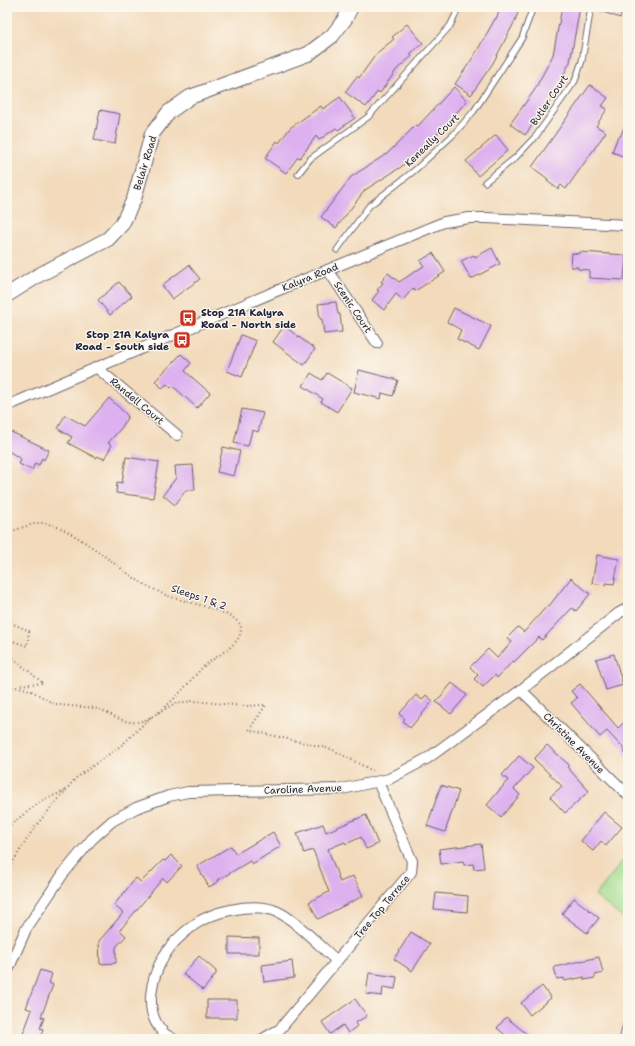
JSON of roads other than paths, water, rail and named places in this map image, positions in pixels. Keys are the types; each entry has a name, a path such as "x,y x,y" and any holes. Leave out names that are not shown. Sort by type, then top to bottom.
{"main road":[{"name":"Belair Road","path":"7,295 108,238 122,224 134,199 152,134 169,112 190,97 308,54 332,36 345,19 351,7"}],"street":[{"name":"Kalyra Road","path":"7,406 96,367 444,222 456,219 486,218 628,225"},
{"name":"Scenic Court","path":"328,270 377,343"},
{"name":"Randell Court","path":"96,367 177,435"},
{"name":"Caroline Avenue","path":"7,972 26,929 63,874 92,838 112,821 136,808 169,796 188,792 342,789 389,779 428,758 521,690 619,613 628,608"},
{"name":"Christine Avenue","path":"521,690 628,795"},
{"name":"Tree Top Terrace","path":"263,1039 280,1029 411,872 412,861 378,782"},
{"path":"173,1039 163,1033 152,1017 150,997 155,976 165,955 178,939 194,925 211,915 231,910 254,908 273,910 287,917 337,961"},
{"path":"625,1039 628,1026"}],"lane":[{"path":"298,174 310,159 368,117 450,26 458,7"},
{"name":"Keneally Court","path":"337,250 369,206 415,170 454,134 474,111 522,38 533,7"},
{"name":"Butler Court","path":"485,182 515,158 536,136 575,81 582,61 591,7"}],"place":[{"name":"Stop 21A Kalyra Road - North side","path":"188,318"},
{"name":"Stop 21A Kalyra Road - South side","path":"182,340"}]}
